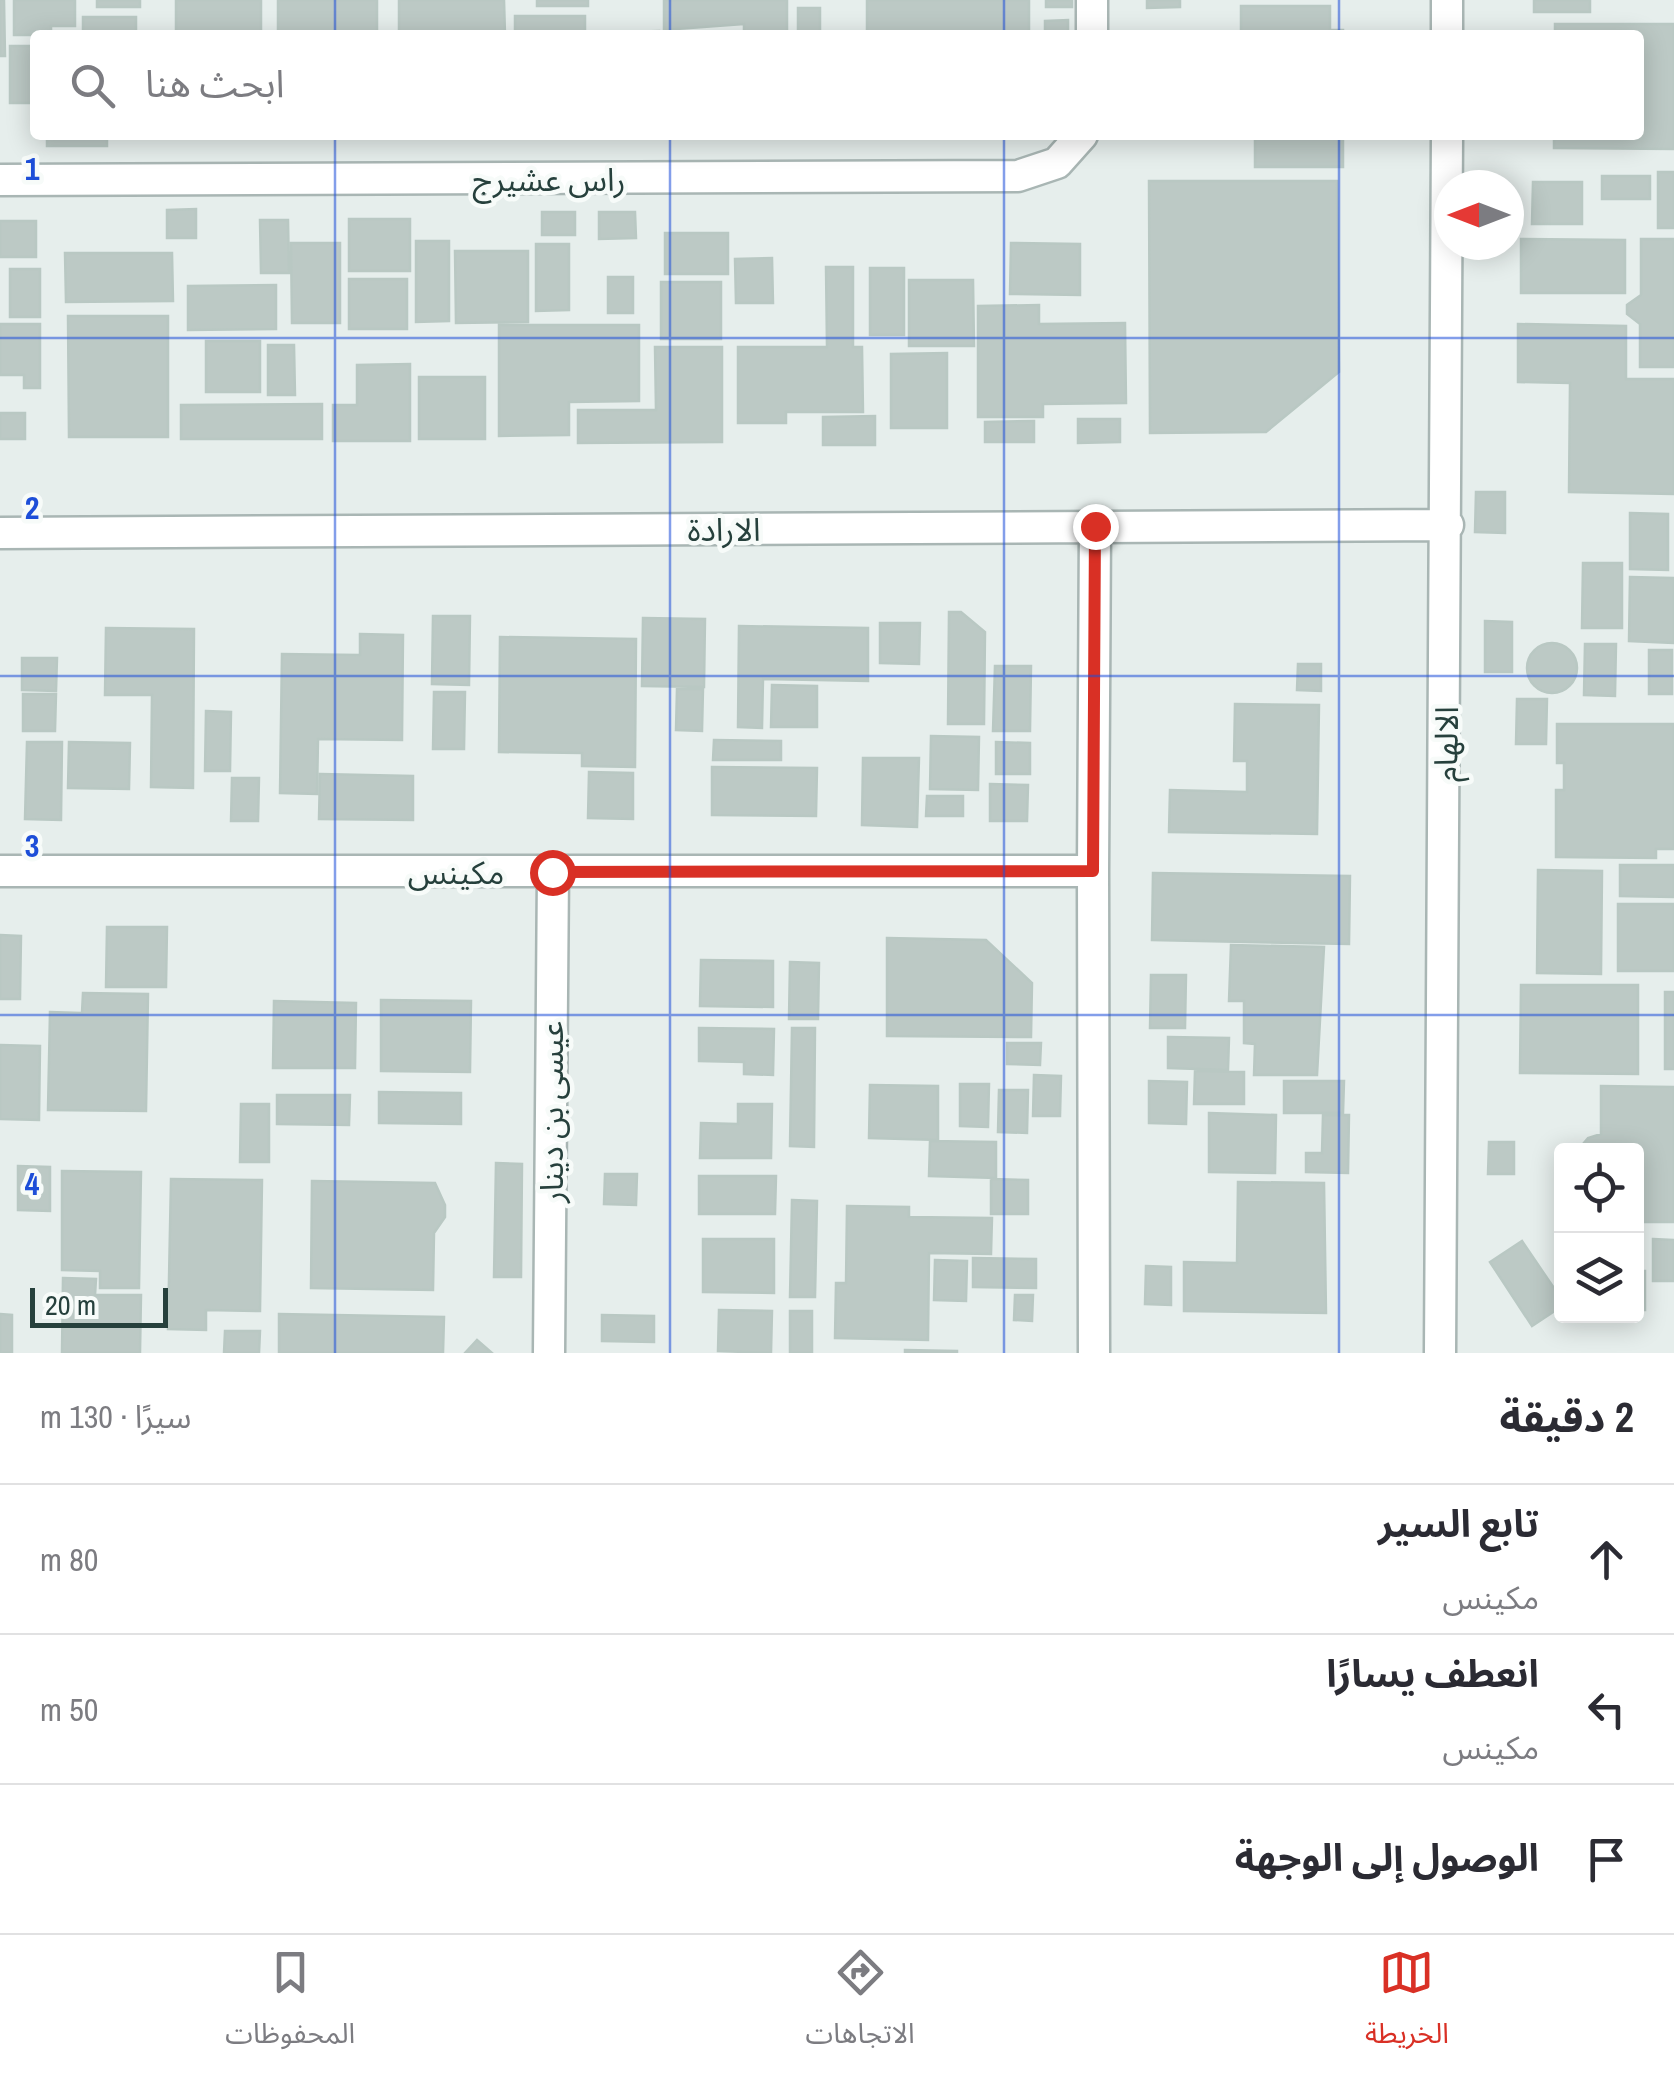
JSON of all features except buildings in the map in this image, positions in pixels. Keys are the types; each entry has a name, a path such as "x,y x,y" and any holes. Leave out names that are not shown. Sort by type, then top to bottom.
{"street":[{"path":"1092,0 1092,30"},
{"path":"1447,0 1447,30"},
{"name":"راس عشيرج","path":"0,180 1018,176 1057,163 1078,140"},
{"name":"الالهام","path":"1440,1353 1448,524 1447,140"},
{"name":"الارادة","path":"0,533 1448,524"},
{"path":"1094,1353 1095,526"},
{"name":"مكينس","path":"0,870 1093,871"},
{"name":"عيسى بن دينار","path":"549,1353 552,872"}],"route":[{"path":"552,872 1093,871 1095,526"}]}
